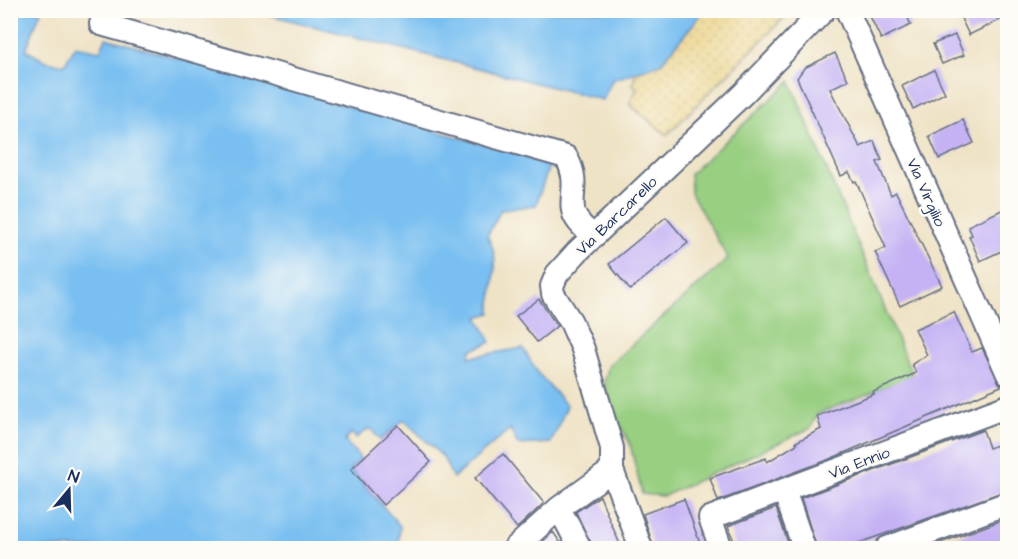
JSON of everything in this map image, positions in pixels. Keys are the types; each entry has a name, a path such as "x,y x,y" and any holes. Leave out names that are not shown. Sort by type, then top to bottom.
{"street":[{"name":"Via Barcarello","path":"612,470 612,448 583,349 571,322 553,294 552,286 565,265 592,237 743,94 824,10"},
{"name":"Via Virgilio","path":"847,10 1008,374"},
{"path":"101,24 567,157 574,171 576,188 572,207 576,219 592,237"},
{"name":"Via Ennio","path":"721,549 710,518 1008,406"},
{"path":"515,549 558,508 612,470 641,549"},
{"path":"784,490 804,549"},
{"path":"887,549 1008,503"},
{"path":"558,508 580,549"}],"sand":[{"path":"704,11 791,11 667,135 629,104 637,89 633,84 636,72 660,64"}],"green space":[{"path":"790,81 913,376 817,414 811,428 664,496 642,494 630,444 610,406 604,383 609,365 728,259 691,193 690,174"}],"water":[{"path":"10,11 41,11 26,50 43,60 64,65 75,46 100,51 106,38 550,163 536,205 501,210 487,236 492,245 495,264 491,313 478,317 491,342 471,350 470,357 523,348 537,372 567,406 551,443 518,445 510,429 453,478 443,457 404,420 380,440 370,428 356,438 351,433 345,441 361,459 350,469 400,526 398,548 11,548"},
{"path":"254,11 704,11 660,64 612,80 603,100"}],"building":[{"path":"867,10 904,10 911,25 881,39"},
{"path":"957,10 1008,10 1008,16 969,35"},
{"path":"955,35 964,55 942,64 933,44"},
{"path":"835,53 848,80 830,89 860,147 874,141 882,160 877,162 891,195 896,192 942,286 900,306 875,252 886,248 856,181 854,182 849,172 841,176 797,78 804,68"},
{"path":"934,70 945,93 913,109 902,86"},
{"path":"963,120 974,143 939,159 929,136"},
{"path":"1008,207 1008,248 980,261 969,236 972,235 968,226"},
{"path":"666,217 688,243 630,290 609,264"},
{"path":"539,299 557,326 537,342 516,316"},
{"path":"954,312 972,352 982,348 1001,386 825,461 718,501 710,478 766,458 767,462 797,444 796,442 821,429 817,416 874,394 873,392 916,373 912,364 927,355 915,329"},
{"path":"398,425 431,462 383,505 351,469"},
{"path":"983,430 989,448 1004,442 1008,451 1008,490 842,549 817,549 801,498"},
{"path":"503,454 544,503 517,528 475,478"},
{"path":"600,496 622,549 593,549 576,512"},
{"path":"684,499 702,549 654,549 643,514"},
{"path":"776,508 790,549 737,549 728,526"},
{"path":"1008,518 1008,549 924,549"},
{"path":"553,532 565,549 535,549"}]}
